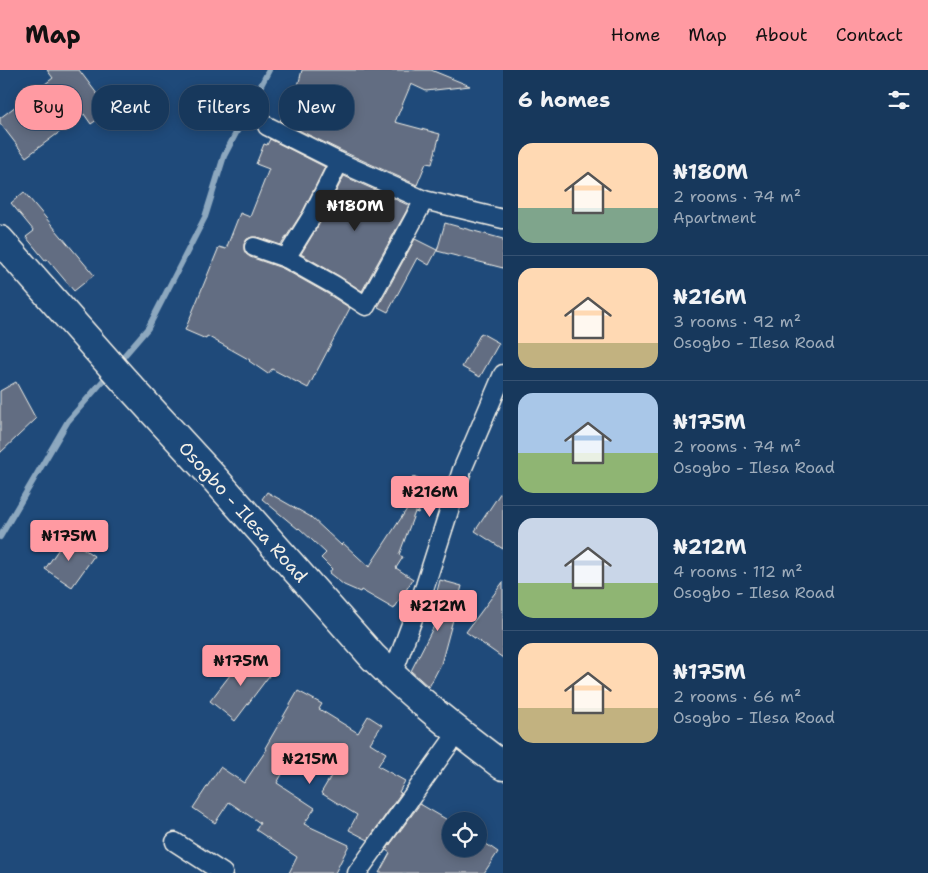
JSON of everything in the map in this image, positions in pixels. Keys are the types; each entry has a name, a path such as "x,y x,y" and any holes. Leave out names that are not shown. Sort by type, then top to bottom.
{"main road":[{"name":"Osogbo - Ilesa Road","path":"0,240 122,378 392,676 458,732 503,766"}],"street":[{"path":"269,127 339,162 424,200 503,219"},
{"path":"286,258 312,216 339,162"},
{"path":"254,247 286,258 334,285 366,306 424,200"},
{"path":"392,676 425,586 462,470 503,374"},
{"path":"357,873 458,732"},
{"path":"175,842 223,873"}],"building":[{"path":"47,70 79,70 92,87 92,123 84,114 82,115 82,85 44,85 53,78"},
{"path":"302,70 431,70 470,86 426,91 411,84 395,122 440,134 432,164 426,163 417,185 299,130 354,130 354,85 298,85"},
{"path":"15,107 15,130 62,130 26,157 0,123 0,118"},
{"path":"270,139 325,167 303,211 281,245 252,237 247,239 244,244 244,250 250,257 282,268 350,308 308,388 272,369 268,374 250,360 207,336 206,339 185,330 219,247 226,249 240,213 250,217 269,169 256,164 264,144 267,145"},
{"path":"344,176 408,205 362,291 301,254 321,221"},
{"path":"24,192 94,275 74,291 26,237 34,231 11,203"},
{"path":"445,223 503,239 503,268 437,251"},
{"path":"415,239 437,250 429,265 417,258 388,312 378,307"},
{"path":"481,333 499,343 480,377 462,367"},
{"path":"16,382 36,419 0,453 0,391"},
{"path":"413,477 431,484 418,513 415,512 399,555 403,557 396,568 413,579 394,609 361,590 360,592 344,585 329,573 332,569 321,558 326,553 299,528 262,499 267,492 311,517 341,545 343,543 369,567 407,509 402,506"},
{"path":"503,489 503,549 475,531"},
{"path":"67,537 94,556 72,587 45,569"},
{"path":"440,580 462,586 441,664 429,687 411,671 437,620 430,618"},
{"path":"503,582 503,658 466,632"},
{"path":"247,653 272,672 235,721 210,701"},
{"path":"298,691 322,704 319,709 358,733 368,716 382,725 370,743 386,753 378,766 405,781 399,792 401,793 368,840 349,830 357,815 321,793 334,771 297,748 277,783 315,808 304,824 349,845 335,873 289,873 297,857 256,830 260,823 229,802 215,823 193,808 220,767 244,783 267,749 265,748"},
{"path":"420,804 442,817 442,857 487,857 487,844 498,852 484,873 379,873 390,853 386,850"}],"waterway":[{"path":"117,364 148,328 205,217 224,156 269,70"},
{"path":"0,537 68,421 109,374"}]}
